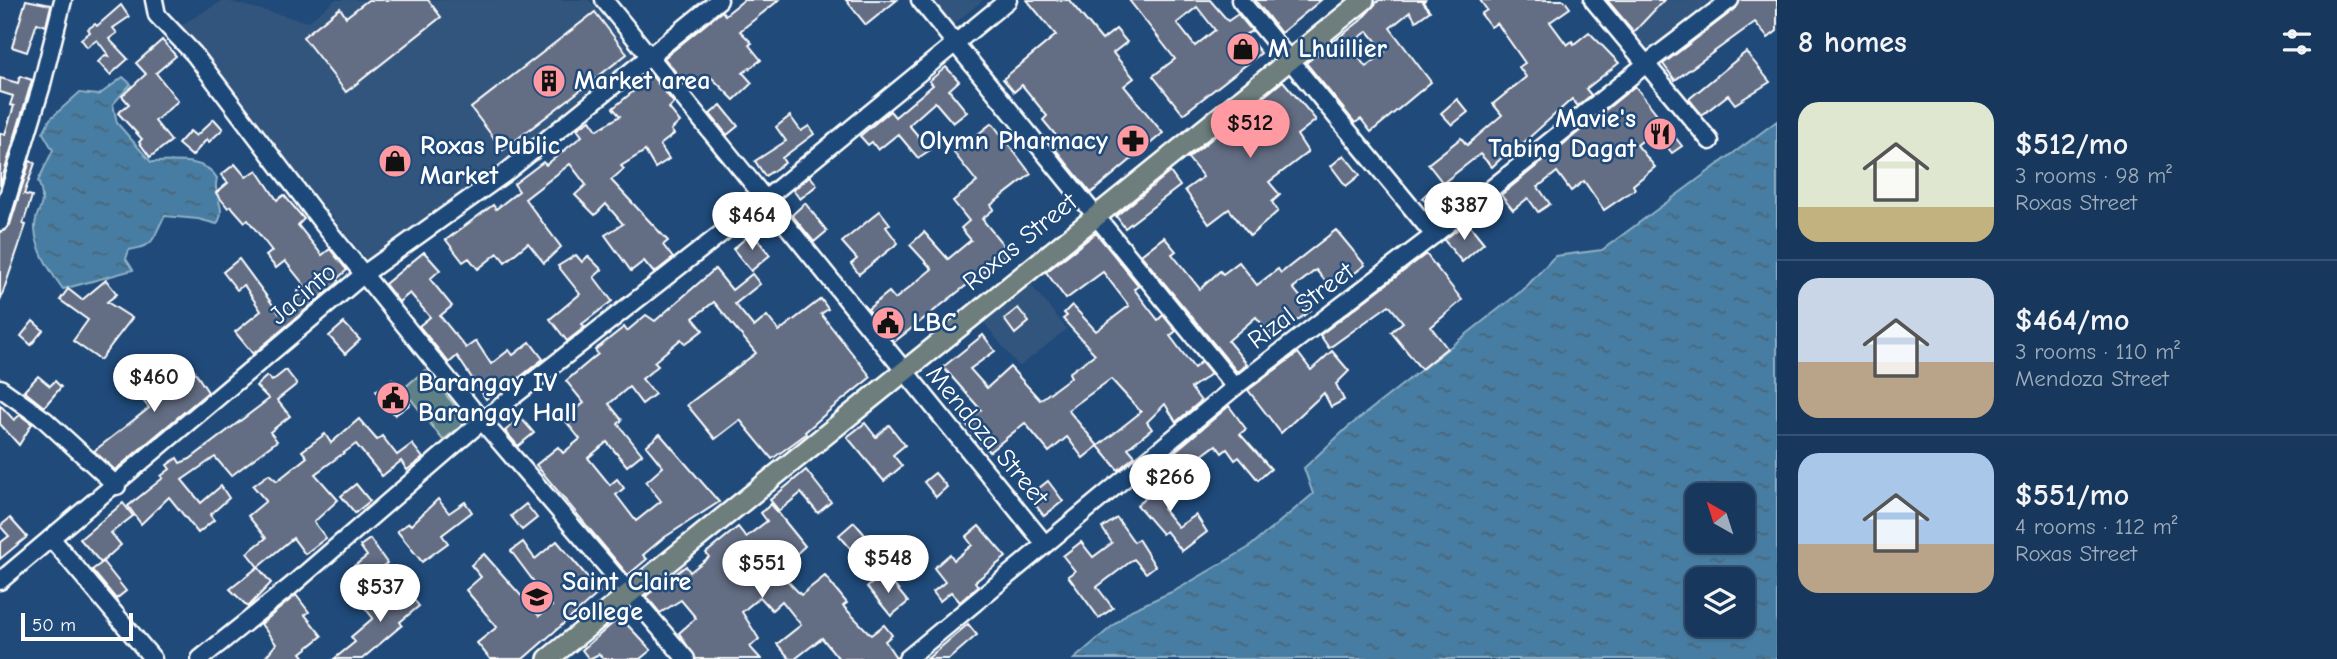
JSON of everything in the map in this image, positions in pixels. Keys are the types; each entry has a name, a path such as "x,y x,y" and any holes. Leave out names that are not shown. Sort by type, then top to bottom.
{"main road":[{"name":"Roxas Street","path":"548,659 1364,0"}],"street":[{"path":"0,222 41,88 63,0"},
{"path":"154,0 157,15 194,54 482,421 686,659"},
{"name":"Mendoza Street","path":"604,0 902,372 1044,543"},
{"name":"Jacinto","path":"0,582 117,486 364,274 504,174 719,0"},
{"path":"920,0 1236,387"},
{"path":"200,659 291,586 482,421 764,200 1008,0"},
{"path":"1240,0 1434,235"},
{"path":"1593,0 1710,141"},
{"name":"Rizal Street","path":"907,659 1044,543 1236,387 1434,235 1646,64 1730,0"},
{"path":"0,388 46,420 117,486"},
{"path":"51,538 153,659"}],"shaded area":[{"name":"Roxas Public Market","path":"224,0 308,22 335,0 589,0 636,57 371,265 179,26"},
{"path":"927,0 983,0 949,28"},
{"path":"1603,0 1711,0 1645,53"},
{"path":"1028,281 1067,329 1019,367 981,319"}],"green space":[{"path":"425,370 468,421 443,440 403,389"}],"water":[{"path":"123,77 131,84 113,104 117,123 151,162 187,162 212,171 217,178 220,218 217,224 165,216 150,243 129,250 126,259 133,270 63,289 45,261 36,237 35,222 42,203 38,181 53,150 43,133 50,119 79,93 99,95"},
{"path":"1777,121 1777,659 1074,659 1131,610 1176,590 1248,548 1313,494 1304,468 1347,428 1524,289 1555,256 1602,250"}],"building":[{"path":"26,0 51,5 46,26 37,23 27,52 12,47"},
{"path":"368,0 428,0 441,17 346,92 303,37 340,8 346,17"},
{"path":"744,0 779,0 740,31 752,43 749,45 761,60 743,73 752,83 734,100 710,76 691,91 664,58 722,11 725,15"},
{"path":"846,0 897,0 866,25"},
{"path":"1027,0 1069,0 1102,40 1116,29 1127,42 1113,53 1134,78 1124,86 1163,133 1091,193 1055,149 1062,143 1043,120 1047,116 1022,85 1014,92 1003,79 1056,35"},
{"path":"1129,0 1210,0 1228,21 1238,14 1252,31 1246,34 1261,53 1183,114 1153,76 1175,59","holes":["1197,7 1215,30 1195,46 1177,23"]},
{"path":"1255,0 1321,0 1281,33"},
{"path":"1379,0 1425,0 1423,2 1430,11 1416,21 1410,12 1390,28 1431,82 1371,132 1361,119 1355,123 1306,63 1360,21","holes":["1368,31 1385,52 1366,67 1349,45"]},
{"path":"1480,0 1564,0 1570,8 1550,22 1567,45 1572,41 1574,44 1589,32 1619,63 1586,89 1591,95 1578,106 1572,99 1511,154 1509,151 1492,167 1480,154 1443,183 1428,164 1461,138 1467,145 1502,115 1493,104 1526,77 1519,67 1525,63 1497,23 1491,27 1481,14 1487,10"},
{"path":"1607,0 1664,0 1634,32"},
{"path":"1740,0 1777,0 1777,31 1768,38 1755,22 1675,80 1663,64 1736,8"},
{"path":"121,5 129,17 113,28 117,33 109,39 128,59 110,75 98,62 105,55 109,56 97,40 87,47 81,39 90,32 88,29 95,24 97,26"},
{"name":"Market area","path":"595,12 627,54 503,150 471,108"},
{"path":"162,40 176,56 156,73 178,101 155,121 171,141 150,157 139,142 142,139 118,113 129,104 122,96 146,74 136,63"},
{"path":"1746,52 1770,82 1735,104 1728,95 1702,115 1689,99"},
{"path":"946,67 959,81 949,90 967,112 953,123 935,102 909,125 930,150 918,158 898,134 878,150 872,142 868,145 860,136 890,111 895,117 933,85 929,81"},
{"path":"20,76 32,80 0,186 0,133 5,134 14,106 10,105 13,96 0,92 0,78 18,83"},
{"path":"652,76 674,103 669,108 680,122 671,130 674,134 660,145 669,159 655,168 645,151 621,166 624,169 611,180 668,241 663,245 673,258 654,273 644,261 631,271 605,235 623,224 606,204 595,215 575,195 586,185 570,164 525,199 561,247 544,263 528,243 505,262 498,253 478,269 469,258 463,262 446,240 493,205 496,209 519,191 514,184 543,162 546,165 582,136 577,129 590,120 597,130 620,116 613,108"},
{"path":"1283,81 1316,120 1297,135 1308,152 1269,182 1280,195 1272,202 1278,211 1250,236 1229,209 1209,224 1185,190 1203,177 1188,158"},
{"path":"1635,86 1682,146 1672,153 1655,131 1637,145 1655,167 1633,185 1635,189 1604,210 1584,181 1571,191 1557,172 1538,187 1550,204 1538,212 1528,198 1513,210 1501,195"},
{"path":"1457,99 1468,112 1452,125 1441,113"},
{"path":"721,105 738,126 727,135 710,114"},
{"path":"790,116 801,131 809,126 814,134 782,158 785,163 765,176 755,161 786,141 776,127"},
{"path":"214,119 223,129 209,142 207,139 192,156 178,144 190,131 196,136"},
{"path":"992,123 1031,174 991,205 994,209 982,219 1009,252 894,342 868,309 889,292 895,299 932,269 910,245 924,232 948,259 971,240 961,228 969,221 953,201 977,182 954,153"},
{"path":"1344,155 1360,175 1346,186 1331,166"},
{"path":"30,161 35,163 24,194 32,196 23,224 26,225 0,301 0,232 10,225"},
{"path":"235,164 246,177 257,170 277,200 284,195 304,219 298,225 322,255 330,249 347,270 337,279 339,282 253,354 235,332 261,311 244,285 237,290 223,272 239,259 279,313 300,296 297,292 305,286 285,261 276,268 266,256 272,251 248,220 245,222 231,206 228,208 216,193 228,183 221,175"},
{"path":"1170,172 1180,186 1125,228 1116,216"},
{"path":"810,176 817,185 800,199 793,190"},
{"path":"1436,185 1448,197 1435,211 1422,198"},
{"path":"805,203 827,231 814,242 792,215"},
{"path":"880,211 890,224 886,227 898,243 859,274 851,264 857,259 842,242"},
{"path":"1467,222 1484,243 1462,262 1444,240"},
{"path":"1336,230 1365,265 1333,290 1316,270 1293,288 1311,310 1274,338 1256,317 1228,341 1247,364 1237,372 1141,255 1164,237 1176,251 1172,254 1200,289 1220,271 1223,274 1239,262 1257,285 1278,269 1281,273"},
{"path":"752,233 770,255 751,271 733,249"},
{"path":"1096,233 1139,286 1134,289 1158,320 1163,315 1176,331 1170,336 1194,368 1201,362 1211,374 1191,388 1201,401 1176,422 1165,404 1147,422 1152,429 1128,448 1135,456 1118,470 1098,446 1083,458 1067,437 1049,452 1025,423 989,452 965,423 981,410 943,367 983,335 995,351 970,369 987,388 1010,367 1040,400 1071,377 1069,373 1095,354 1063,319 1067,316 1064,313 1072,305 1096,331 1129,306 1103,272 1066,299 1046,272","holes":["1111,379 1141,412 1098,446 1068,410"]},
{"path":"424,252 440,270 430,279 452,306 440,316 466,348 476,341 491,364 509,350 513,355 530,342 543,359 510,385 508,382 486,399 457,356 449,363 419,326 430,317 410,293 399,302 385,284"},
{"path":"1426,254 1462,300 1431,327 1447,348 1421,369 1391,332 1403,322 1389,305 1329,348 1320,335"},
{"path":"576,255 582,262 588,256 602,270 594,277 612,301 582,324 585,327 567,341 550,319 580,294 558,266"},
{"path":"715,269 732,290 752,274 760,284 735,304 754,327 767,316 779,331 821,299 828,309 821,314 871,377 830,410 805,432 806,434 772,459 740,420 715,439 687,405 756,353 714,302 693,318 703,330 685,344 681,339 654,362 658,366 642,379 655,394 642,404 629,387 609,404 622,420 618,424 642,454 627,466 607,442 588,458 610,485 617,479 624,488 616,495 636,521 661,501 646,482 663,467 646,446 660,434 719,502 662,539 643,555 647,559 628,575 536,465 558,447 563,453 580,439 564,419 584,403 566,381 598,354 595,350 624,327 627,331 646,315 655,321"},
{"path":"106,280 117,294 107,302 132,318 100,360 73,341 88,320 60,300 68,289 82,300"},
{"path":"1018,308 1029,322 1015,334 1004,319"},
{"path":"33,321 43,330 31,345 21,336"},
{"path":"344,323 360,340 345,354 329,336"},
{"path":"1332,351 1349,371 1336,384 1344,400 1331,407 1324,393 1281,433 1248,390 1298,353 1311,370"},
{"path":"191,366 208,392 115,470 94,451 149,408 137,393 168,367 175,375"},
{"path":"286,370 297,384 277,400 290,416 270,432 277,441 231,476 215,457 182,480 201,503 221,486 229,498 210,515 214,520 198,533 169,497 141,524 128,506 163,478 161,476 170,469 167,465 177,458 180,463 190,459 269,399 256,386 267,376 272,381"},
{"path":"38,376 50,386 55,381 61,387 44,407 24,391"},
{"name":"Barangay IV Barangay Hall","path":"392,379 410,404 395,415 376,391"},
{"path":"0,405 14,420 20,415 32,424 19,445 0,424"},
{"path":"1229,406 1246,429 1240,434 1271,469 1258,480 1239,457 1235,460 1227,449 1222,453 1216,445 1185,468 1173,453"},
{"path":"521,418 534,433 518,446 505,431"},
{"path":"359,419 377,440 382,436 397,455 412,444 423,458 407,470 401,461 382,476 356,444 315,474 338,500 314,522 326,538 305,554 293,538 258,567 247,553 266,538 248,516 266,501 253,486 269,474 277,481 307,457 302,451 325,434 331,443"},
{"path":"865,423 876,437 889,425 905,445 893,455 902,466 884,481 847,437"},
{"path":"806,470 831,502 818,513 801,493 779,511 770,500"},
{"path":"1165,472 1181,494 1163,509 1178,527 1196,515 1207,532 1182,551 1166,531 1162,534 1137,505 1158,488 1153,481"},
{"path":"935,473 947,487 936,497 924,482"},
{"path":"1048,481 1063,501 1044,516 1029,496"},
{"path":"356,484 370,501 355,513 341,496"},
{"path":"438,499 449,513 465,502 472,512 442,535 448,543 422,562 397,531 409,523 411,525"},
{"path":"123,503 133,516 111,533 121,545 101,563 80,539"},
{"path":"526,504 537,518 522,530 511,516"},
{"path":"771,504 805,546 778,571 801,595 825,576 847,603 843,606 871,635 884,625 892,635 885,641 897,659 839,659 822,638 795,659 790,659 777,644 801,625 782,601 772,610 760,597 742,612 759,639 750,647 761,659 696,659 679,633 696,618 681,600 660,613 646,596 686,566 690,572 709,557 706,553 738,527 746,537 767,521 761,513"},
{"path":"10,518 27,537 0,559 0,543 9,536 0,526"},
{"path":"1117,518 1134,542 1138,539 1155,566 1146,573 1134,559 1097,587 1113,608 1099,618 1068,576 1075,571 1063,556 1081,542 1093,557 1112,543 1102,528"},
{"path":"854,522 872,543 857,556 839,535"},
{"path":"979,526 1006,557 975,582 978,586 960,602 951,592 940,601 933,592 945,582 934,568 950,554 954,560 972,545 966,537"},
{"path":"370,539 387,563 365,580 354,566 367,556 360,546"},
{"path":"557,541 600,592 523,659 490,659 477,643 497,627 466,590 481,577 471,565 484,554 539,616 552,606 511,551 523,542 535,559"},
{"path":"103,562 126,591 116,599 92,570"},
{"path":"258,567 271,583 248,607 230,589"},
{"path":"885,574 908,602 891,616 867,587"},
{"path":"403,586 419,606 400,622 402,625 362,659 334,659 355,642 351,637 373,618 362,604 371,596 379,607"},
{"path":"296,595 309,612 305,615 322,636 301,653 306,659 264,659 276,644 261,624"},
{"path":"620,617 651,650 640,659 603,659 599,654 589,659 582,650"},
{"path":"968,624 977,635 949,659 927,659"}],"place":[{"name":"M Lhuillier","path":"1243,49"},
{"name":"Market area","path":"549,81"},
{"name":"Mavie's Tabing Dagat","path":"1660,134"},
{"name":"Olymn Pharmacy","path":"1133,141"},
{"name":"Roxas Public Market","path":"395,161"},
{"name":"LBC","path":"888,323"},
{"name":"Barangay IV Barangay Hall","path":"393,398"},
{"name":"Saint Claire College","path":"537,597"}]}
